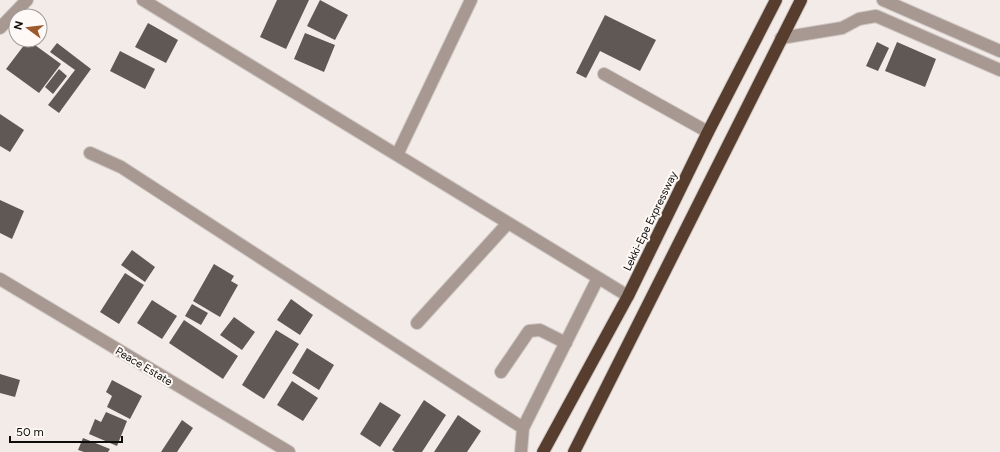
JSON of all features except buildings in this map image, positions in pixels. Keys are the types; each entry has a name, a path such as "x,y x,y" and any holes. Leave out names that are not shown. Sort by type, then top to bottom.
{"highway":[{"name":"Lekki-Epe Expressway","path":"543,452 628,296 708,132 776,0"},
{"path":"574,452 801,0"}],"street":[{"path":"0,28 27,0"},
{"path":"143,0 628,296"},
{"path":"397,155 471,0"},
{"path":"883,0 1000,51"},
{"path":"781,38 842,28 860,19 876,16 1000,70"},
{"path":"975,59 982,43"},
{"path":"604,74 708,132"},
{"path":"90,153 121,167 523,428"},
{"path":"417,323 508,223"},
{"path":"521,452 523,428 598,278"},
{"name":"Peace Estate","path":"0,279 285,451"},
{"path":"502,372 529,331 540,330 566,343"}]}
